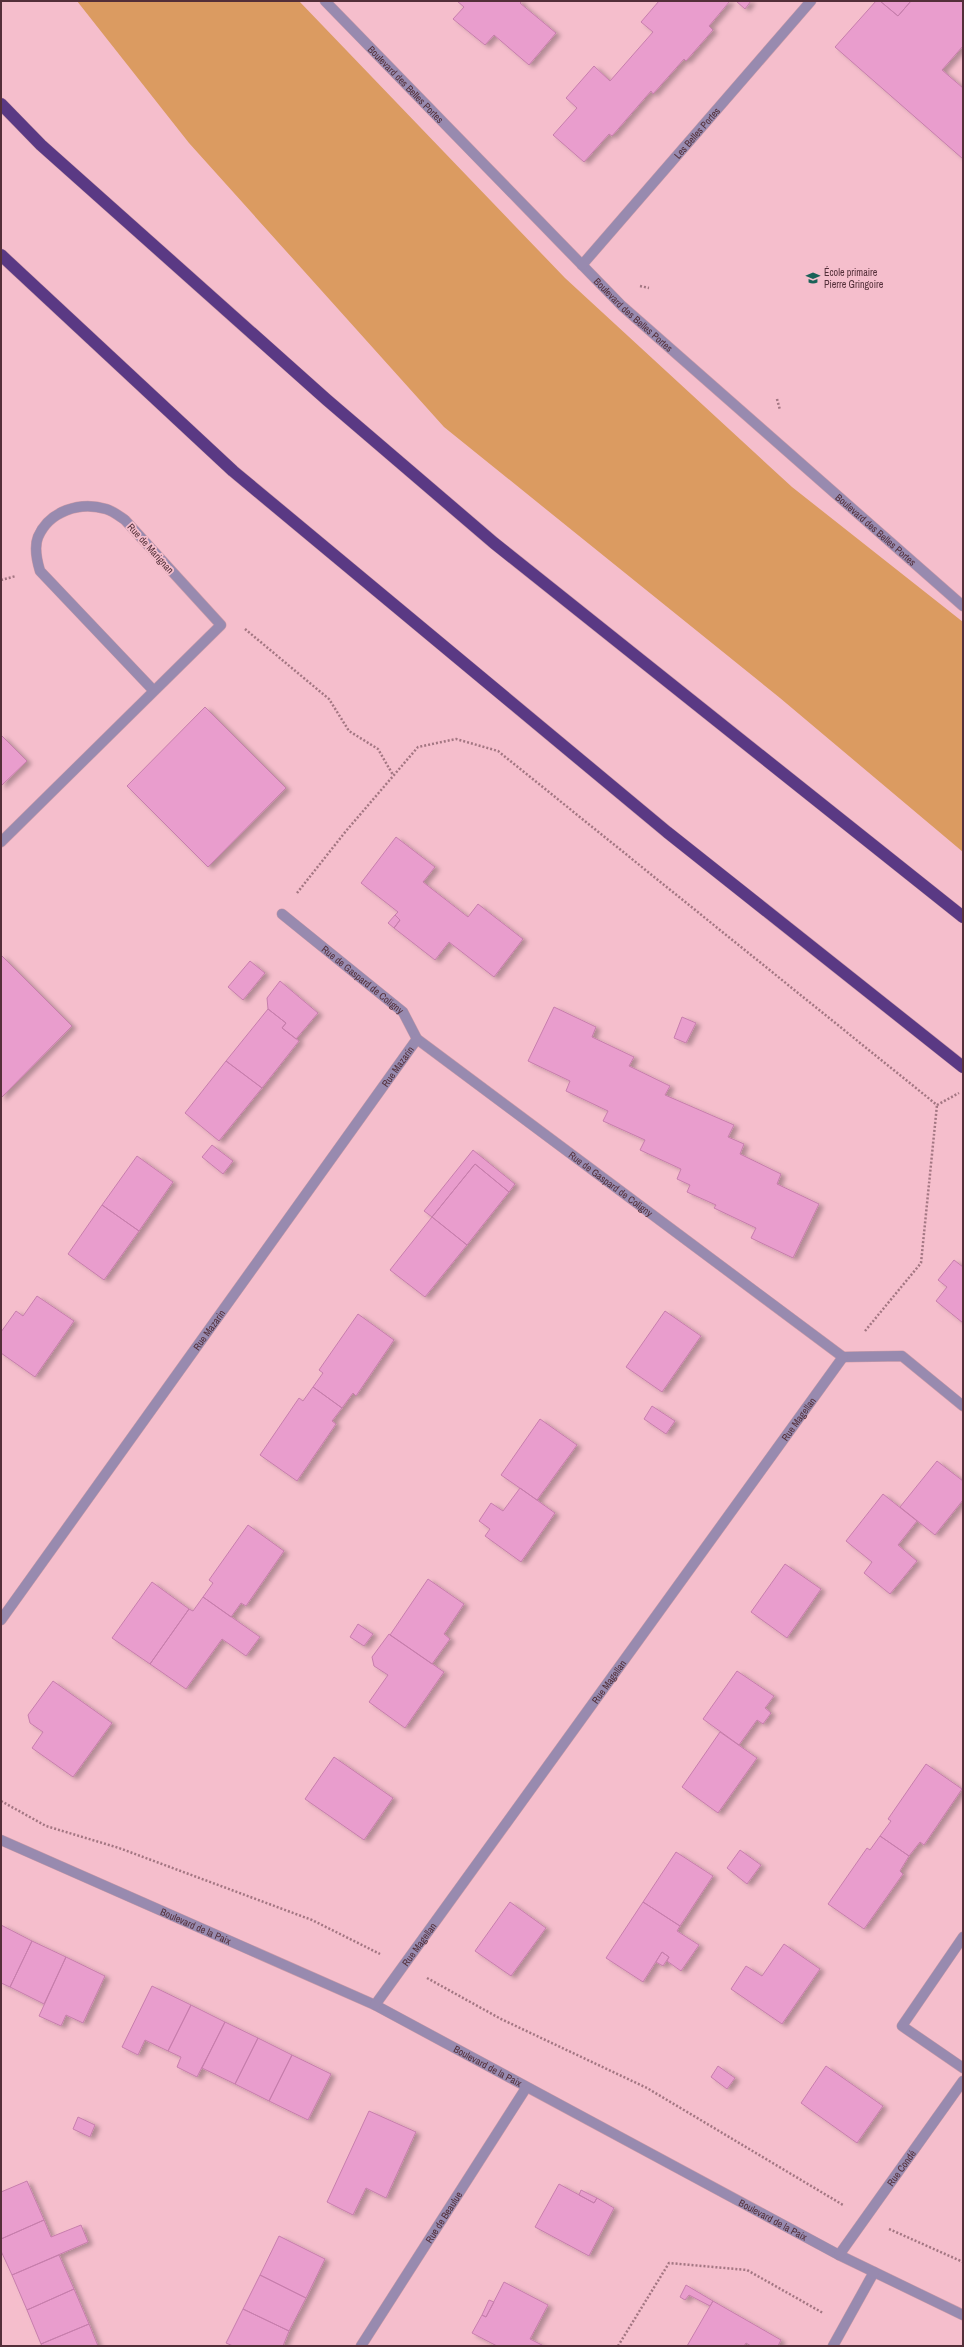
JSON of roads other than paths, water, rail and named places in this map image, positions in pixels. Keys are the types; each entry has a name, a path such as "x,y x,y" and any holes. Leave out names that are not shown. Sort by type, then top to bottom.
{"highway":[{"path":"1,104 41,145 327,400 494,543 963,917"},
{"path":"1,255 233,471 667,832 963,1067"}],"street":[{"name":"Boulevard des Belles Portes","path":"325,1 582,265 634,316 963,606"},
{"name":"Les Belles Portes","path":"582,265 811,1"},
{"name":"Rue de Marignan","path":"84,506 107,509 125,520 221,625 154,691 40,571 36,558 37,538 50,521 67,509 84,506"},
{"path":"1,842 154,691"},
{"name":"Rue de Gaspard de Coligny","path":"282,914 403,1012 417,1039 843,1357"},
{"name":"Rue Mazarin","path":"1,1620 417,1039"},
{"path":"843,1357 902,1356 963,1406"},
{"name":"Rue Magellan","path":"375,2006 843,1357"},
{"name":"Boulevard de la Paix","path":"1,1840 375,2006 839,2255 963,2315"},
{"path":"963,1936 902,2026 963,2068"},
{"name":"Rue Condé","path":"839,2255 963,2081"},
{"name":"Rue de Beaulue","path":"361,2346 526,2088"},
{"path":"833,2346 874,2272"}],"place":[{"name":"École primaire Pierre Gringoire","path":"813,278"}]}
